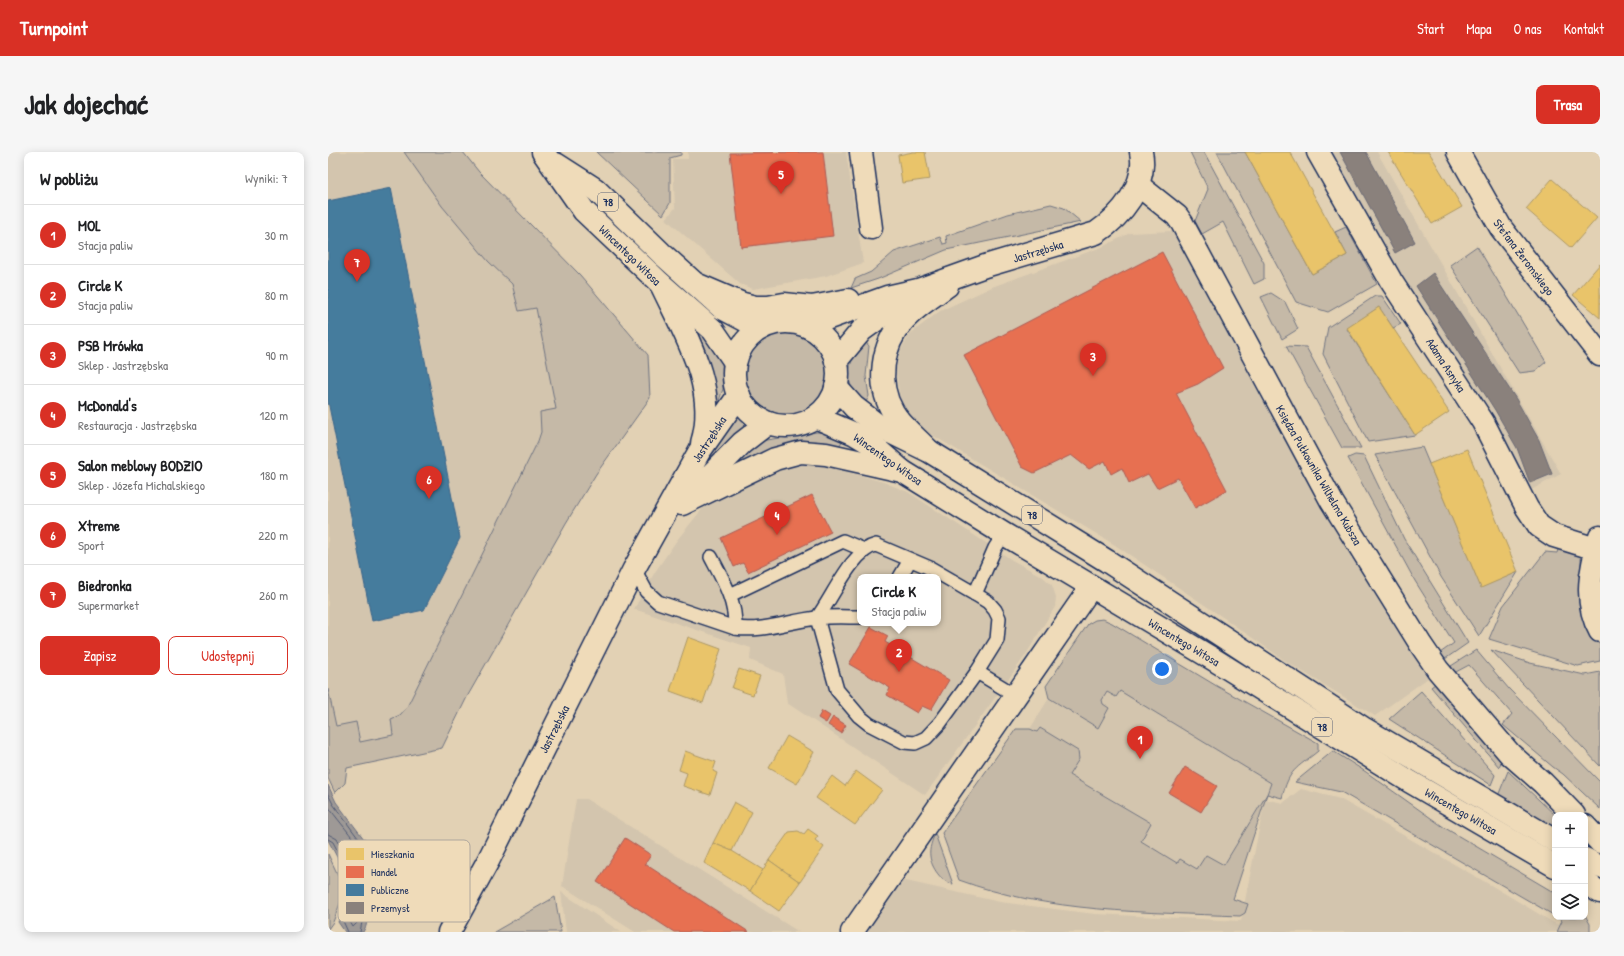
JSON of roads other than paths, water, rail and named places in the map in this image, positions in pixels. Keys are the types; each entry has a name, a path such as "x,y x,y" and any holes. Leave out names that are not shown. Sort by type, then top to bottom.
{"main road":[{"path":"861,152 871,228"},
{"path":"1138,185 1143,160 1142,152"},
{"name":"Adama Asnyka","path":"1318,152 1391,281 1483,422 1527,508 1540,526 1554,536 1598,543"},
{"name":"Stefana Żeromskiego","path":"1458,152 1501,228 1521,256 1600,355"},
{"name":"Wincentego Witosa","path":"546,156 595,189 693,283 722,308 760,328"},
{"name":"Wincentego Witosa","path":"546,156 584,211 661,284 713,330 735,362"},
{"name":"Jastrzębska","path":"807,326 887,298 918,290 963,273 1096,233 1115,218 1138,185"},
{"name":"Księdza Pułkownika Wilhelma Kubsza","path":"1138,185 1177,216 1182,223 1332,502 1438,670 1510,754 1543,783 1571,812"},
{"path":"929,451 894,414 890,406 883,378 885,357 892,337 904,320 963,273"},
{"path":"693,283 743,304 755,307 768,307 784,304 812,307 846,301 887,298"},
{"path":"661,284 695,358 705,392 708,414 706,431 699,452"},
{"name":"Jastrzębska","path":"836,361 862,330 918,290"},
{"path":"781,323 807,326 816,330 828,342 836,361 836,387 828,405 815,417 805,423 791,427 768,423 753,413 739,395 734,379 735,362 743,344 760,328 781,323"},
{"name":"Wincentego Witosa","path":"836,387 854,407 880,427 929,451 1106,561 1363,728 1552,839"},
{"name":"Jastrzębska","path":"470,894 488,862 634,569 699,452 739,395"},
{"name":"Wincentego Witosa","path":"815,417 855,434 870,443 902,471 1091,587 1213,659 1409,781 1552,864"},
{"name":"Jastrzębska","path":"659,526 742,443 768,423"},
{"path":"682,504 775,459 801,452 826,454 902,471"},
{"path":"1598,543 1591,571 1589,597 1594,620 1600,631"},
{"path":"852,932 1091,587"},
{"path":"1588,829 1600,842"},
{"path":"1588,860 1600,867"},
{"path":"1587,884 1600,892"},
{"name":"Jastrzębska","path":"449,932 455,922"}],"lane":[{"path":"975,594 995,548 1004,534"},
{"path":"730,595 843,541 864,550"},
{"path":"817,618 852,563 864,550 876,545 930,568 940,574"},
{"path":"711,557 730,595 735,616 735,628"},
{"path":"902,574 910,560"},
{"path":"634,569 646,591 658,602 735,628 768,628 817,618 857,617"},
{"path":"817,618 837,690 859,716 869,724 904,742 915,743 926,738 940,723 977,672 997,640 999,618 995,610 988,602 941,574"},
{"path":"977,672 1015,695"}],"water":[{"path":"328,785 336,802 364,840 338,840 338,859 328,840"},
{"path":"338,922 367,922 363,932 345,932"}],"place":[{"name":"Salon meblowy BODZIO","path":"781,194"},
{"name":"Biedronka","path":"357,282"},
{"name":"PSB Mrówka","path":"1093,376"},
{"name":"Xtreme","path":"429,499"},
{"name":"McDonald's","path":"777,535"},
{"name":"Circle K","path":"899,672"},
{"name":"MOL","path":"1140,759"}]}
